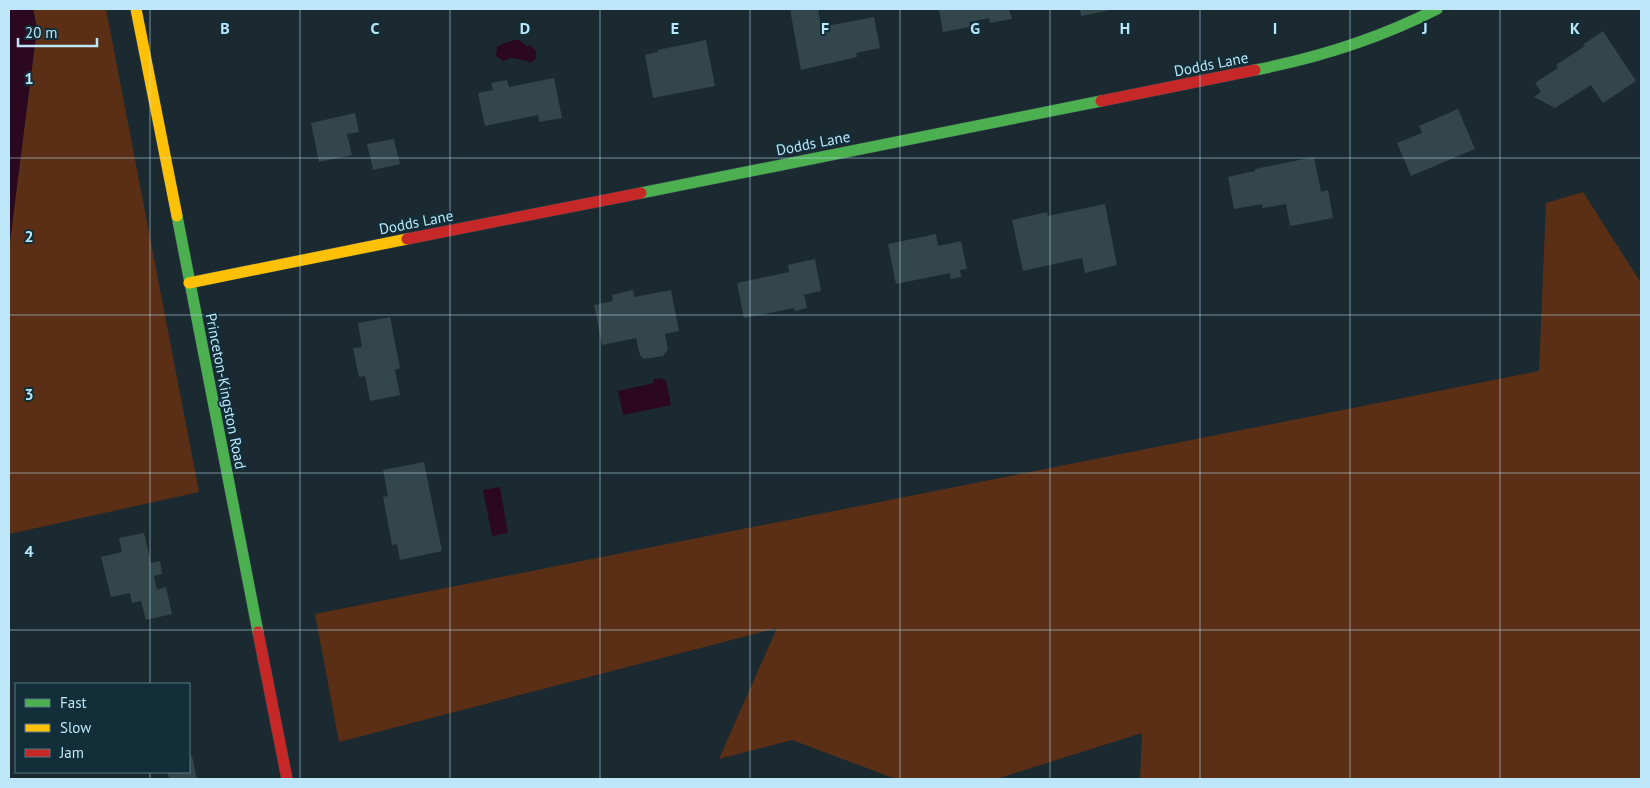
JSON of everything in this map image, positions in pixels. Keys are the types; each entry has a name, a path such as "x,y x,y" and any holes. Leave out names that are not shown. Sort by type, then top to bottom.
{"street":[{"name":"Princeton-Kingston Road","path":"136,9 287,779"},
{"name":"Dodds Lane","path":"189,283 1261,69 1351,45 1418,19 1437,9"}],"shaded area":[{"path":"9,9 33,9 37,28 9,249"},
{"path":"33,9 106,9 199,492 9,534 9,249 37,28"},
{"path":"519,40 527,46 530,45 536,51 536,59 530,63 511,58 503,61 496,56 497,47"},
{"path":"1583,192 1641,283 1641,779 1140,779 1142,733 996,779 896,779 792,740 719,759 777,628 339,742 315,614 1539,371 1546,203"},
{"path":"662,378 666,380 671,405 623,415 618,391 654,383 653,379"},
{"path":"500,487 508,533 492,536 483,490"}],"building":[{"path":"790,9 818,9 821,27 874,17 880,48 856,53 857,57 801,70"},
{"path":"939,9 1009,9 1012,19 990,23 989,18 969,22 970,27 943,32"},
{"path":"1080,9 1110,9 1110,10 1081,16"},
{"path":"1603,31 1636,81 1603,103 1591,85 1555,108 1534,97 1541,92 1535,83 1558,68 1556,65 1585,46 1584,44"},
{"path":"706,40 715,86 653,98 645,55 658,52 658,50"},
{"path":"554,78 562,118 539,122 538,115 485,126 478,93 493,90 491,83 507,80 509,87"},
{"path":"1458,109 1475,149 1411,176 1397,143 1422,133 1419,126"},
{"path":"355,113 359,132 347,134 352,155 319,162 311,123"},
{"path":"394,139 400,164 373,170 367,144"},
{"path":"1314,157 1321,192 1328,190 1333,218 1290,226 1286,204 1263,208 1262,204 1234,209 1228,177 1255,171 1255,169"},
{"path":"1105,204 1117,265 1085,273 1082,258 1023,271 1012,220 1047,212 1048,216"},
{"path":"936,234 938,246 961,241 967,269 960,270 961,277 951,279 950,273 896,284 888,244"},
{"path":"815,259 821,291 804,295 807,308 795,311 794,308 744,318 737,283 789,272 788,265"},
{"path":"633,290 634,297 671,290 679,331 665,334 668,349 663,356 644,359 640,355 636,338 602,345 594,305 613,301 612,295"},
{"path":"390,317 400,368 395,370 400,395 370,401 365,376 359,377 353,348 362,347 358,323"},
{"path":"424,462 442,551 400,560 397,544 392,545 383,497 388,496 383,470"},
{"path":"144,533 151,563 160,561 162,574 154,576 157,590 166,587 172,614 146,620 141,601 132,603 130,593 111,597 101,557 122,552 119,538"},
{"path":"192,756 197,779 169,779 168,773 190,773 190,757"}],"traffic: fast":[{"path":"1255,70 1348,46 1393,29 1437,9"},
{"path":"641,193 1101,101"},
{"path":"177,216 258,632"}],"traffic: slow":[{"path":"136,9 177,216"},
{"path":"189,283 407,239"}],"traffic: jam":[{"path":"1101,101 1255,70"},
{"path":"407,239 641,193"},
{"path":"258,632 287,779"}]}
